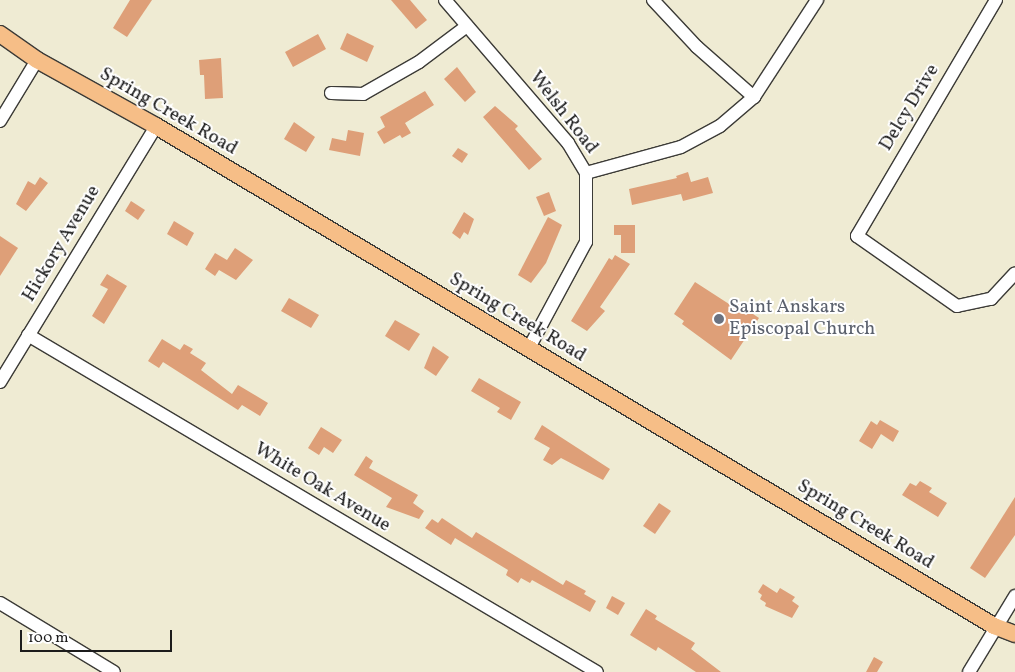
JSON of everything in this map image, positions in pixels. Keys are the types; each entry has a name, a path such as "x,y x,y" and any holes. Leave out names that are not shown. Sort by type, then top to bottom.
{"main road":[{"name":"Spring Creek Road","path":"0,34 37,60 156,126 994,626 1015,634"}],"street":[{"name":"Welsh Road","path":"445,0 568,143 586,173 586,242 529,348"},
{"path":"653,0 697,47 754,97"},
{"path":"586,173 681,146 720,126 754,97 817,0"},
{"name":"Delcy Drive","path":"996,0 857,236 957,306 991,299 1015,273"},
{"path":"331,93 349,96 370,91 419,62 466,26"},
{"path":"0,120 37,60"},
{"name":"Hickory Avenue","path":"0,382 156,126"},
{"name":"White Oak Avenue","path":"28,336 597,672"},
{"path":"969,672 994,626 1015,596"},
{"path":"0,603 114,672"}],"building":[{"path":"130,0 152,0 127,37 113,28"},
{"path":"391,0 410,0 427,20 416,29"},
{"path":"347,33 374,46 367,62 340,49"},
{"path":"318,34 326,49 293,67 285,52"},
{"path":"221,58 223,98 205,99 204,75 200,75 199,60"},
{"path":"457,67 476,92 465,102 444,79"},
{"path":"425,91 434,105 405,123 411,133 402,138 400,135 384,144 377,132 385,127 380,117"},
{"path":"495,106 518,126 515,129 542,159 529,170 483,117"},
{"path":"294,122 315,137 306,152 284,139"},
{"path":"348,130 364,133 360,156 329,150 332,138 346,141"},
{"path":"458,148 468,154 462,163 452,156"},
{"path":"688,172 691,182 708,177 713,193 683,201 681,194 632,205 629,189 677,178 676,176"},
{"path":"40,177 48,183 26,211 16,204 28,181 35,185"},
{"path":"549,192 556,211 544,216 536,197"},
{"path":"131,201 145,210 138,220 125,211"},
{"path":"464,212 474,219 468,235 464,232 460,239 452,233"},
{"path":"548,217 562,225 546,263 531,283 518,275"},
{"path":"174,221 194,233 187,246 167,234"},
{"path":"614,225 635,225 635,253 621,253 621,235 614,235"},
{"path":"0,236 18,248 0,276"},
{"path":"235,248 253,260 236,280 219,270 215,276 205,269 215,253 227,260"},
{"path":"615,255 630,264 600,307 605,311 587,331 571,321 609,258 612,260"},
{"path":"107,274 127,286 104,324 92,316 108,289 100,285"},
{"name":"Saint Anskars Episcopal Church","path":"695,282 729,304 732,300 759,318 731,360 682,324 684,321 674,314"},
{"path":"289,298 319,315 311,328 281,311"},
{"path":"395,320 420,334 409,351 385,336"},
{"path":"162,339 180,350 184,344 193,349 190,353 206,363 201,370 232,394 238,385 268,403 260,416 242,405 238,410 163,362 159,368 148,361"},
{"path":"433,346 449,357 436,376 424,368"},
{"path":"479,378 521,402 511,420 497,412 500,408 471,391"},
{"path":"880,420 899,431 893,442 881,434 872,449 859,441 871,421 877,425"},
{"path":"542,425 610,469 603,480 561,458 552,465 543,460 550,448 534,439"},
{"path":"321,427 342,440 333,453 324,447 319,455 308,448"},
{"path":"366,456 373,461 369,468 418,495 413,503 424,511 419,519 386,507 392,498 354,475"},
{"path":"920,481 932,488 929,492 947,503 938,517 902,495 910,483 916,486"},
{"path":"1015,497 1015,535 985,578 970,568"},
{"path":"659,503 671,511 655,534 643,526"},
{"path":"442,518 472,538 476,532 563,585 566,580 586,591 584,594 596,601 590,612 532,580 530,583 521,578 518,583 506,575 508,570 455,538 451,545 425,528 432,519 438,523"},
{"path":"763,584 777,593 780,588 795,597 792,601 799,606 792,618 765,606 766,603 760,599 762,595 758,592"},
{"path":"612,596 625,603 618,615 606,608"},
{"path":"646,609 657,616 655,619 695,643 691,649 721,672 696,672 658,647 656,651 630,635"},
{"path":"874,657 883,662 877,672 866,672"}],"place":[{"name":"Saint Anskars Episcopal Church","path":"719,319"}]}
